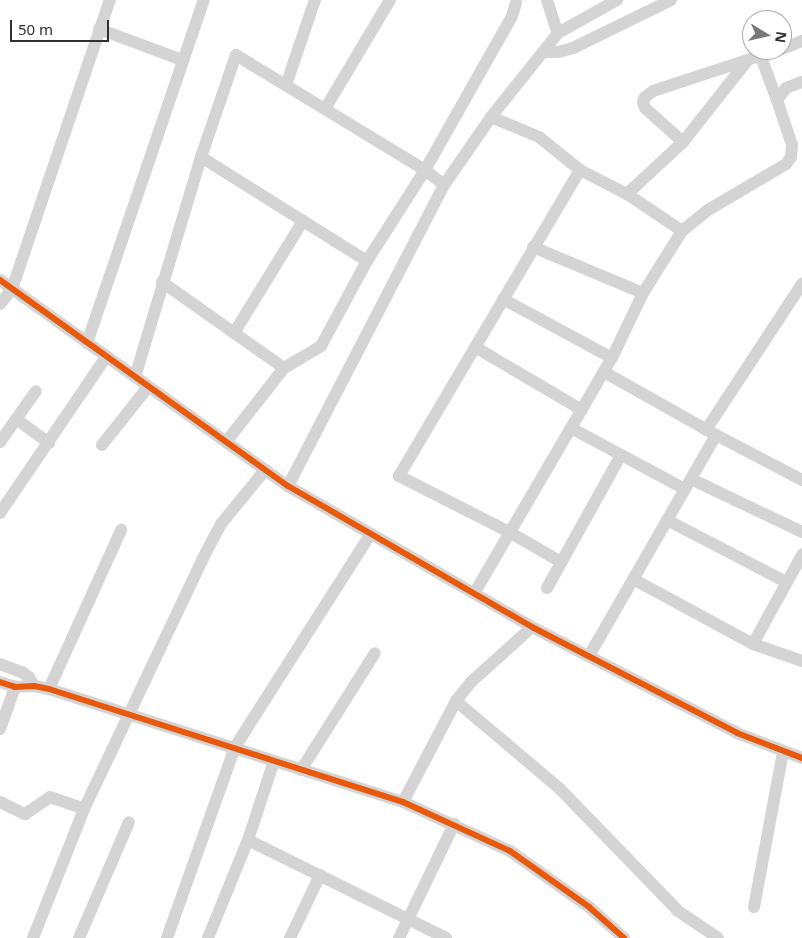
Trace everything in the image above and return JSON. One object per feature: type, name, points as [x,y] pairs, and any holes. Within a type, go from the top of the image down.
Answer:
[{"type":"street","points":[[0,304],[12,289],[110,0]]},
{"type":"street","points":[[87,344],[182,60],[204,0]]},
{"type":"street","points":[[286,85],[315,0]]},
{"type":"street","points":[[326,109],[390,0]]},
{"type":"street","points":[[547,0],[558,33]]},
{"type":"street","points":[[544,52],[566,51],[605,20],[617,0]]},
{"type":"street","points":[[288,486],[444,186],[490,117],[558,33],[671,0]]},
{"type":"street","points":[[226,442],[284,368],[321,346],[367,261],[425,170],[512,16],[516,3]]},
{"type":"street","points":[[99,29],[182,60]]},
{"type":"street","points":[[135,377],[201,157],[236,55],[425,170],[444,186]]},
{"type":"street","points":[[683,142],[645,108],[643,102],[645,97],[653,91],[750,60]]},
{"type":"street","points":[[475,592],[612,358],[643,293],[682,232],[708,210],[786,164],[791,157],[792,146],[761,60]]},
{"type":"street","points":[[628,194],[683,142],[747,61]]},
{"type":"street","points":[[777,100],[786,88],[802,82]]},
{"type":"street","points":[[490,117],[539,137],[580,170],[628,194],[682,232]]},
{"type":"street","points":[[201,157],[367,261]]},
{"type":"street","points":[[561,562],[511,533],[400,476],[580,170]]},
{"type":"street","points":[[234,333],[303,220]]},
{"type":"street","points":[[533,247],[643,293]]},
{"type":"street","points":[[0,280],[106,358],[288,486],[370,535],[475,592],[532,627],[737,733],[802,758]]},
{"type":"street","points":[[162,282],[284,368]]},
{"type":"street","points":[[589,656],[688,484],[711,432],[802,284]]},
{"type":"street","points":[[503,299],[612,358]]},
{"type":"street","points":[[475,347],[582,410]]},
{"type":"street","points":[[0,513],[106,358]]},
{"type":"street","points":[[604,372],[802,480]]},
{"type":"street","points":[[102,445],[148,387]]},
{"type":"street","points":[[0,442],[36,391]]},
{"type":"street","points":[[16,419],[49,443]]},
{"type":"street","points":[[571,428],[621,455],[802,532]]},
{"type":"street","points":[[547,588],[621,455]]},
{"type":"street","points":[[33,938],[84,809],[128,714],[221,524],[265,470]]},
{"type":"street","points":[[667,520],[786,582]]},
{"type":"street","points":[[50,689],[121,530]]},
{"type":"street","points":[[167,938],[235,747],[370,535]]},
{"type":"street","points":[[753,644],[786,582],[798,568],[802,555]]},
{"type":"street","points":[[633,579],[753,644],[802,661]]},
{"type":"street","points":[[403,802],[456,701],[471,682],[532,627]]},
{"type":"street","points":[[301,770],[375,653]]},
{"type":"street","points":[[0,664],[23,673],[29,677],[34,686]]},
{"type":"street","points":[[0,682],[15,687],[34,686],[50,689],[403,802],[510,851],[588,907],[624,938]]},
{"type":"street","points":[[0,729],[15,687]]},
{"type":"street","points":[[456,701],[559,788],[678,911],[718,938]]},
{"type":"street","points":[[754,907],[783,752]]},
{"type":"street","points":[[208,938],[248,840],[274,761]]},
{"type":"street","points":[[0,802],[24,814],[50,797],[84,809]]},
{"type":"street","points":[[79,938],[129,822]]},
{"type":"street","points":[[399,938],[454,824]]},
{"type":"street","points":[[248,840],[446,938]]},
{"type":"street","points":[[290,938],[320,875]]},
{"type":"cycle path","points":[[0,280],[288,486],[532,627],[737,733],[802,758]]},
{"type":"cycle path","points":[[0,682],[15,687],[34,686],[49,689],[403,802],[510,851],[589,907],[624,938]]}]
